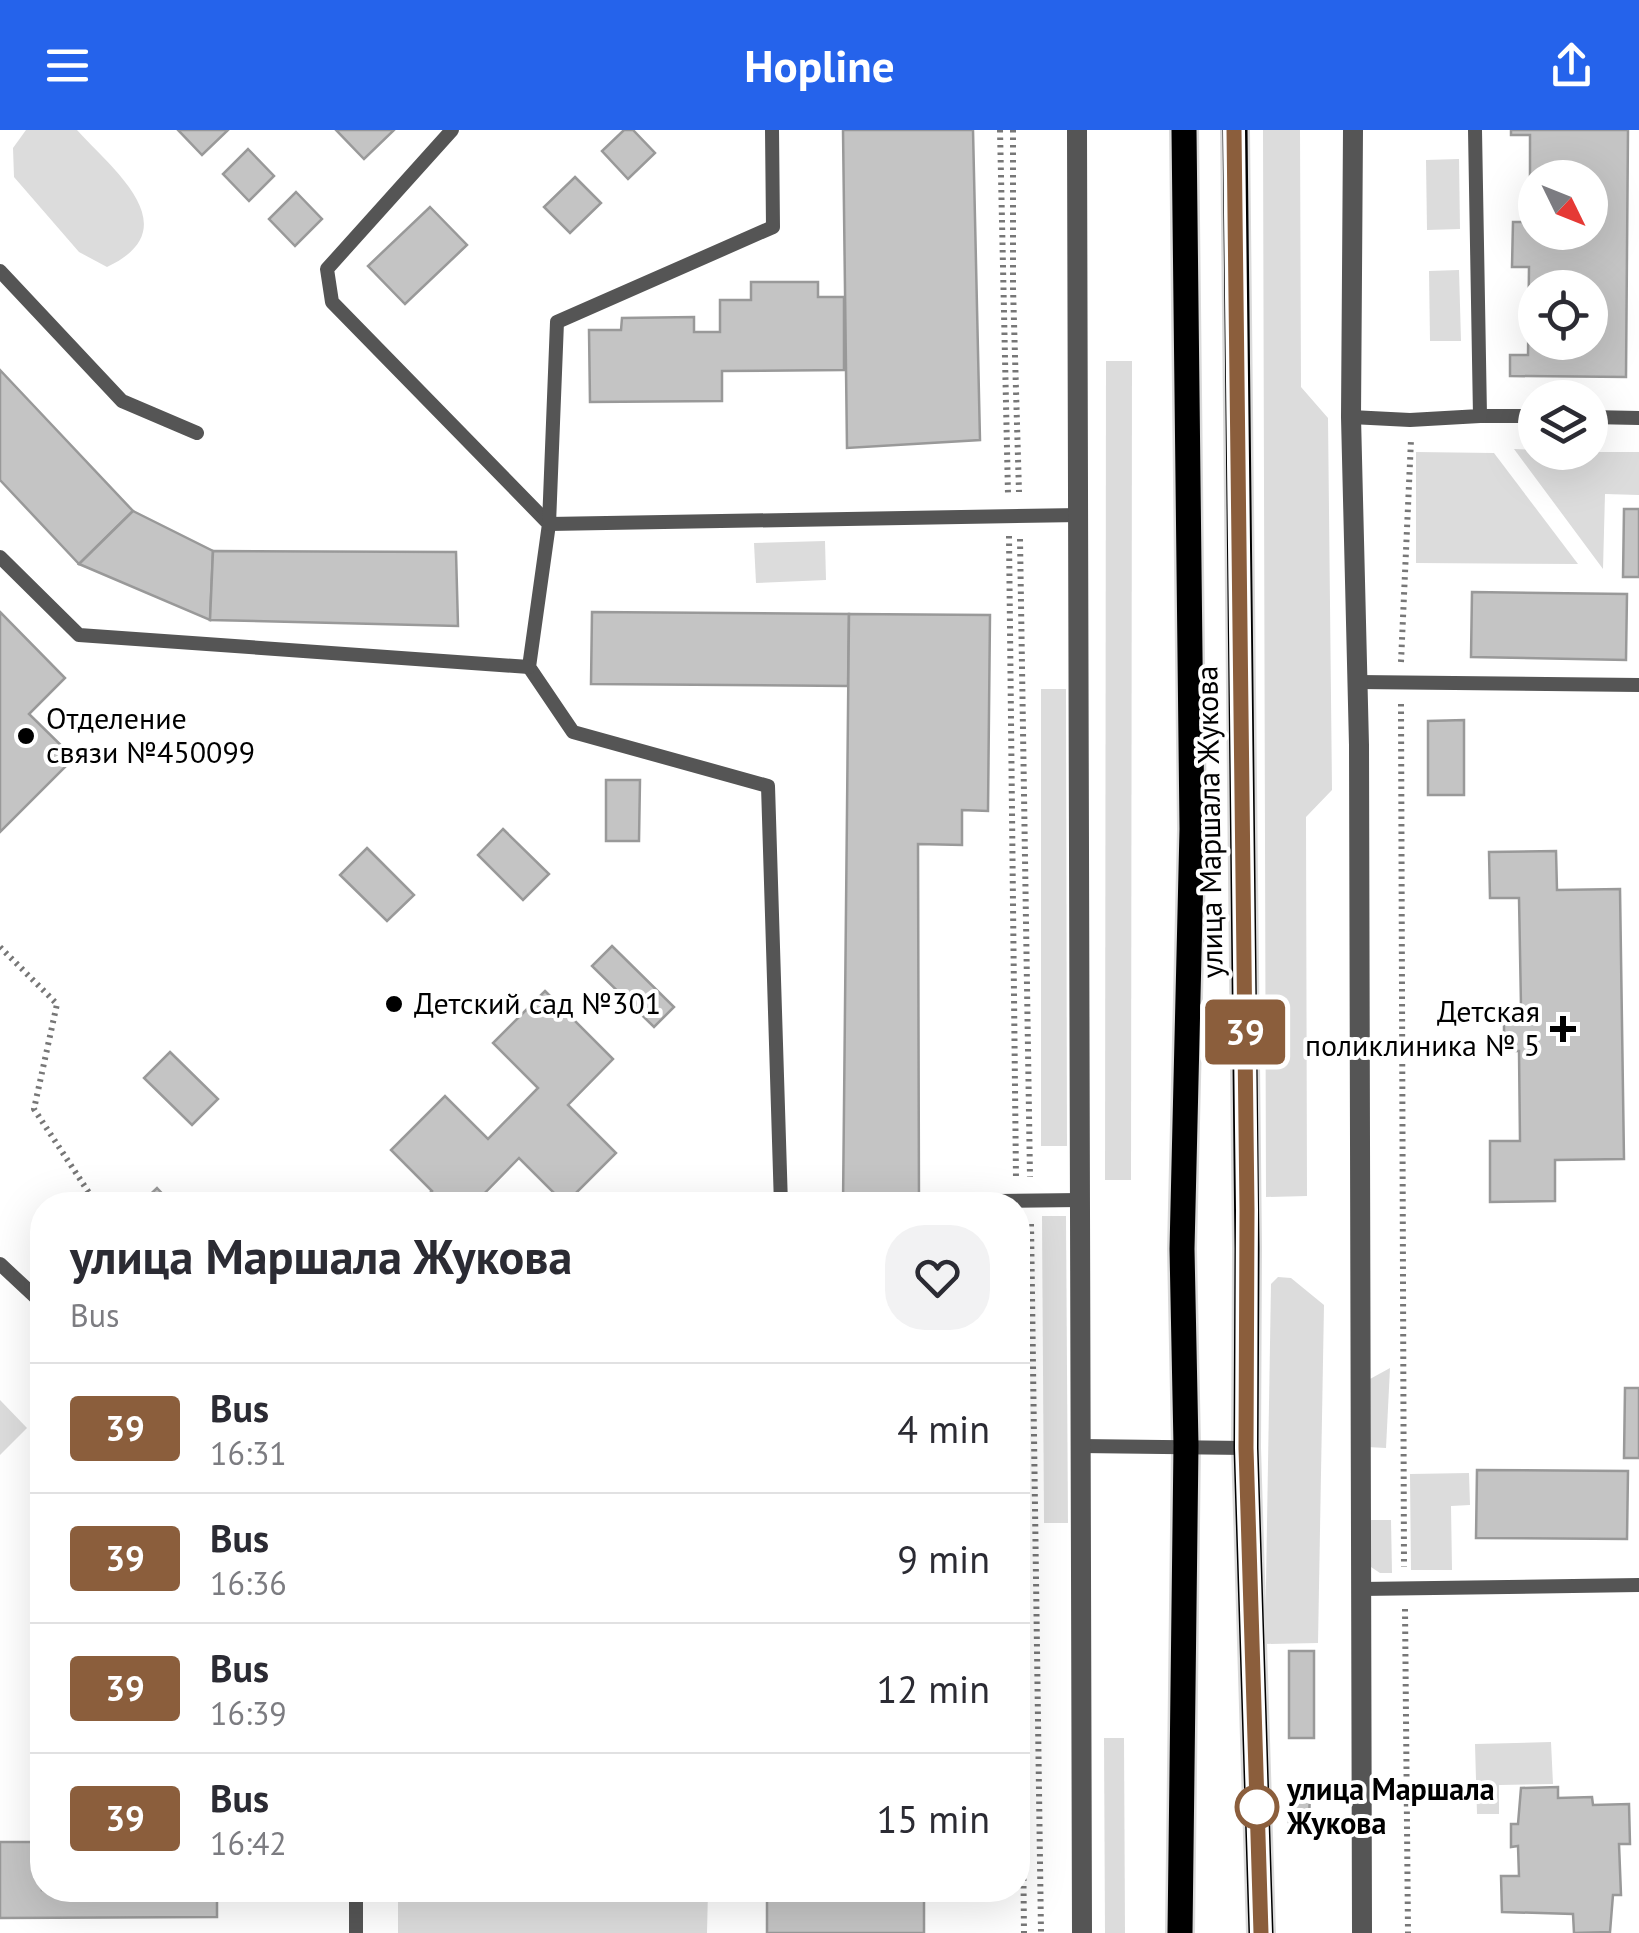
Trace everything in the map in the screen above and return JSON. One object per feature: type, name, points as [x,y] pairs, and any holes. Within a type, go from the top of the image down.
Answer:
[{"type":"main road","name":"улица Маршала Жукова","points":[[1180,1933],[1186,1445],[1182,1249],[1192,829],[1184,130]]},
{"type":"main road","name":"улица Маршала Жукова","points":[[1234,130],[1247,1228],[1246,1448],[1261,1933]]},
{"type":"street","points":[[1077,130],[1082,1933]]},
{"type":"street","points":[[1353,130],[1351,416],[1358,682],[1362,1933]]},
{"type":"lane","points":[[452,130],[327,269],[332,302],[548,524],[1080,515]]},
{"type":"lane","points":[[772,130],[773,227],[557,322],[548,524],[529,667],[572,732],[768,786],[781,1192]]},
{"type":"lane","points":[[1476,130],[1480,416]]},
{"type":"lane","points":[[0,271],[122,401],[197,433]]},
{"type":"lane","points":[[1351,416],[1410,420],[1518,416]]},
{"type":"lane","points":[[1608,417],[1639,418]]},
{"type":"lane","points":[[0,557],[79,635],[529,667]]},
{"type":"lane","points":[[1358,682],[1639,686]]},
{"type":"lane","points":[[1030,1200],[1080,1200]]},
{"type":"lane","points":[[0,1264],[30,1292]]},
{"type":"lane","points":[[1080,1446],[1246,1448]]},
{"type":"lane","points":[[1361,1589],[1639,1585]]},
{"type":"lane","points":[[356,1902],[356,1933]]},
{"type":"path","points":[[1000,130],[1014,516],[1023,1192]]},
{"type":"path","points":[[1012,130],[1023,1192]]},
{"type":"path","points":[[1408,1933],[1400,682],[1410,420]]},
{"type":"path","points":[[0,947],[57,1004],[34,1109],[88,1192]]},
{"type":"path","points":[[1030,1485],[1041,1933]]},
{"type":"path","points":[[1024,1902],[1024,1933]]},
{"type":"shaded area","points":[[26,130],[77,130],[124,180],[143,217],[142,235],[131,252],[107,267],[79,252],[14,177],[13,148]]},
{"type":"shaded area","points":[[1263,130],[1300,130],[1301,387],[1328,418],[1332,790],[1306,817],[1307,1196],[1266,1197]]},
{"type":"shaded area","points":[[1459,159],[1460,229],[1427,230],[1426,160]]},
{"type":"shaded area","points":[[1459,270],[1461,341],[1430,341],[1429,271]]},
{"type":"shaded area","points":[[1106,361],[1132,361],[1131,1180],[1105,1180]]},
{"type":"shaded area","points":[[1416,452],[1494,453],[1578,564],[1416,563]]},
{"type":"shaded area","points":[[1608,452],[1639,452],[1639,495],[1605,494],[1603,569],[1530,470],[1608,470]]},
{"type":"shaded area","points":[[825,541],[826,580],[756,583],[754,543]]},
{"type":"shaded area","points":[[1041,689],[1066,689],[1067,1146],[1041,1146]]},
{"type":"shaded area","points":[[1042,1216],[1066,1216],[1068,1523],[1044,1523]]},
{"type":"shaded area","points":[[1278,1277],[1291,1278],[1324,1305],[1318,1643],[1265,1644],[1271,1284]]},
{"type":"shaded area","points":[[1390,1368],[1386,1448],[1367,1447],[1370,1379]]},
{"type":"shaded area","points":[[0,1400],[27,1428],[0,1455]]},
{"type":"shaded area","points":[[1469,1473],[1470,1505],[1451,1506],[1452,1570],[1411,1570],[1410,1474]]},
{"type":"shaded area","points":[[1370,1520],[1391,1520],[1392,1573],[1380,1573],[1371,1567]]},
{"type":"shaded area","points":[[1104,1738],[1124,1738],[1125,1933],[1105,1933]]},
{"type":"shaded area","points":[[1551,1742],[1553,1784],[1499,1785],[1499,1814],[1477,1814],[1475,1744]]},
{"type":"shaded area","points":[[398,1902],[708,1902],[707,1933],[398,1933]]},
{"type":"building","points":[[178,130],[228,130],[202,155]]},
{"type":"building","points":[[336,130],[394,130],[364,159]]},
{"type":"building","points":[[624,130],[633,130],[655,153],[628,179],[602,151]]},
{"type":"building","points":[[843,130],[973,130],[980,440],[847,448]]},
{"type":"building","points":[[1511,130],[1628,130],[1626,377],[1510,376],[1510,355],[1518,355],[1518,360],[1608,360],[1608,270],[1512,267],[1513,222],[1518,222],[1518,250],[1608,250],[1608,160],[1530,160],[1530,135],[1511,135]]},
{"type":"building","points":[[248,149],[274,176],[249,201],[223,174]]},
{"type":"building","points":[[575,177],[601,203],[570,233],[544,207]]},
{"type":"building","points":[[296,192],[322,219],[295,246],[269,219]]},
{"type":"building","points":[[430,207],[467,245],[405,304],[368,266]]},
{"type":"building","points":[[751,282],[818,282],[818,297],[844,297],[844,370],[722,371],[722,401],[590,402],[589,330],[621,330],[622,318],[694,317],[694,332],[720,332],[720,300],[751,300]]},
{"type":"building","points":[[0,370],[133,511],[79,564],[0,480]]},
{"type":"building","points":[[1624,509],[1639,509],[1639,577],[1623,577]]},
{"type":"building","points":[[133,511],[213,551],[210,620],[79,564]]},
{"type":"building","points":[[213,551],[456,552],[458,626],[210,620]]},
{"type":"building","points":[[1472,592],[1627,594],[1626,660],[1471,657]]},
{"type":"building","name":"Отделение связи №450099","points":[[0,612],[65,678],[29,714],[74,758],[0,832]]},
{"type":"building","points":[[592,612],[849,614],[848,686],[591,684]]},
{"type":"building","points":[[849,614],[990,615],[988,811],[962,810],[962,845],[918,844],[919,1192],[843,1192]]},
{"type":"building","points":[[1464,720],[1464,795],[1428,795],[1428,721]]},
{"type":"building","points":[[606,780],[640,780],[639,841],[606,841]]},
{"type":"building","points":[[503,829],[549,874],[523,900],[478,855]]},
{"type":"building","points":[[367,848],[414,895],[387,921],[340,875]]},
{"type":"building","name":"Детская поликлиника № 5","points":[[1556,851],[1557,890],[1620,889],[1624,1159],[1555,1160],[1555,1201],[1490,1202],[1490,1141],[1520,1141],[1519,1051],[1504,1051],[1504,1006],[1521,1006],[1519,898],[1490,898],[1489,852]]},
{"type":"building","points":[[612,946],[674,1007],[654,1027],[592,966]]},
{"type":"building","points":[[545,991],[613,1059],[568,1105],[616,1153],[577,1192],[553,1192],[519,1158],[486,1192],[431,1192],[391,1150],[445,1096],[488,1139],[538,1088],[493,1043]]},
{"type":"building","points":[[170,1052],[218,1099],[192,1125],[144,1078]]},
{"type":"building","points":[[1625,1388],[1639,1388],[1639,1458],[1624,1458]]},
{"type":"building","points":[[1477,1470],[1628,1471],[1627,1539],[1476,1538]]},
{"type":"building","points":[[1289,1651],[1314,1651],[1314,1738],[1289,1738]]},
{"type":"building","points":[[1558,1787],[1558,1798],[1592,1797],[1593,1805],[1629,1804],[1630,1844],[1619,1844],[1621,1895],[1613,1895],[1610,1932],[1574,1933],[1573,1914],[1502,1912],[1501,1876],[1519,1876],[1518,1846],[1511,1847],[1511,1824],[1518,1824],[1521,1788]]},
{"type":"building","points":[[1291,1789],[1310,1789],[1309,1823],[1289,1822]]},
{"type":"building","points":[[0,1842],[30,1842],[30,1902],[217,1902],[217,1917],[0,1918]]},
{"type":"building","points":[[767,1902],[924,1902],[924,1933],[767,1933]]},
{"type":"bus line","name":"39","points":[[1234,130],[1247,1210],[1246,1448],[1261,1933]]},
{"type":"place","name":"Отделение связи №450099","points":[[26,736]]},
{"type":"place","name":"Детский сад №301","points":[[394,1004]]},
{"type":"place","name":"Детская поликлиника № 5","points":[[1563,1029]]},
{"type":"place","name":"улица Маршала Жукова","points":[[1257,1807]]}]
